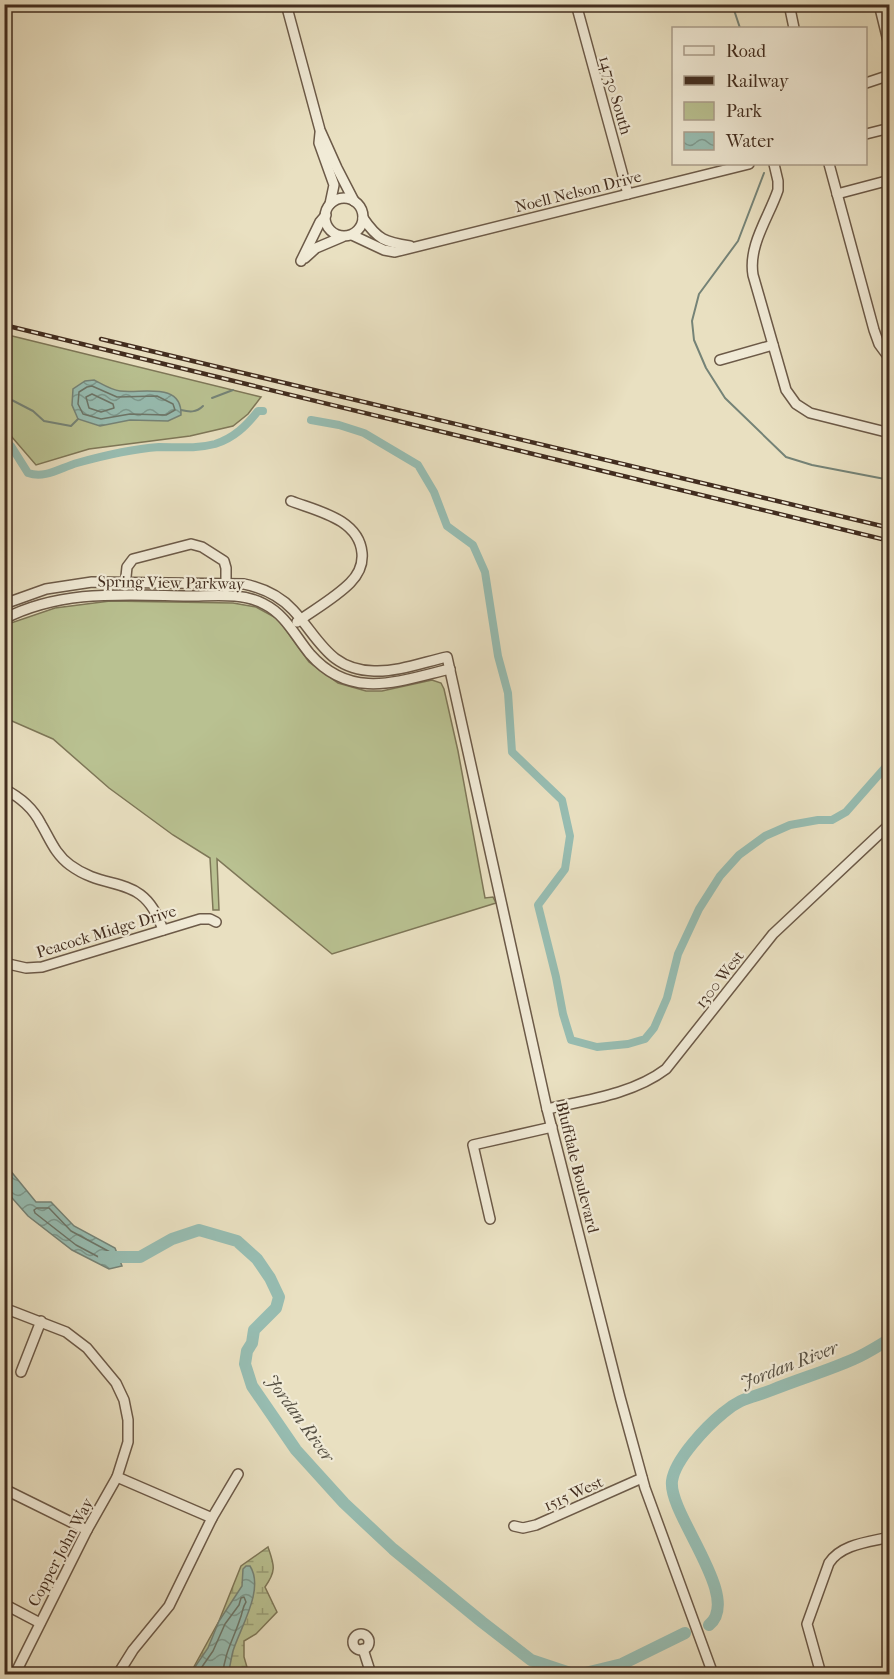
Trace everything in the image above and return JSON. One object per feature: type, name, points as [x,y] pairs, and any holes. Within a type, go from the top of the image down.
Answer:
[{"type":"street","points":[[286,4],[320,130],[336,168],[354,201],[361,208],[363,218],[361,227],[347,236],[316,248],[302,261],[320,222],[326,215],[334,185],[319,143],[320,130]]},
{"type":"street","name":"14730 South","points":[[576,4],[628,194]]},
{"type":"street","points":[[789,4],[794,27]]},
{"type":"street","points":[[879,4],[890,49]]},
{"type":"street","points":[[867,83],[890,75]]},
{"type":"street","points":[[867,134],[890,128]]},
{"type":"street","name":"Noell Nelson Drive","points":[[347,236],[395,252],[745,165]]},
{"type":"street","points":[[774,165],[778,190],[754,250],[752,262],[753,275],[786,390],[799,407],[813,414],[890,433]]},
{"type":"street","points":[[829,165],[874,330],[879,344],[890,359]]},
{"type":"street","points":[[837,194],[890,180]]},
{"type":"street","points":[[330,204],[342,198],[354,201]]},
{"type":"street","points":[[326,215],[330,230],[347,236]]},
{"type":"street","name":"Noell Nelson Drive","points":[[363,218],[381,240],[415,247]]},
{"type":"street","points":[[720,360],[773,345]]},
{"type":"street","points":[[290,627],[350,584],[359,571],[362,555],[359,541],[347,525],[291,501]]},
{"type":"street","points":[[125,595],[129,564],[135,558],[191,544],[202,547],[224,561],[225,596]]},
{"type":"street","name":"Spring View Parkway","points":[[4,604],[25,595],[80,583],[126,581],[226,583],[253,586],[271,593],[286,603],[330,655],[344,664],[359,669],[388,670],[447,657]]},
{"type":"street","name":"Spring View Parkway","points":[[5,617],[31,607],[67,598],[125,595],[245,597],[279,614],[325,668],[357,683],[373,685],[391,683],[450,669]]},
{"type":"street","name":"Bluffdale Boulevard","points":[[447,657],[547,1109],[642,1478],[713,1674]]},
{"type":"street","points":[[4,789],[21,799],[33,811],[53,847],[69,864],[88,875],[138,892],[155,910],[163,930]]},
{"type":"street","name":"1300 West","points":[[547,1109],[642,1084],[666,1069],[773,934],[890,824]]},
{"type":"street","name":"Peacock Midge Drive","points":[[4,963],[26,968],[42,967],[200,919],[205,918],[216,922]]},
{"type":"street","points":[[490,1220],[472,1144],[552,1127]]},
{"type":"street","points":[[4,1308],[41,1321],[21,1372]]},
{"type":"street","name":"Copper John Way","points":[[15,1674],[87,1530],[117,1477],[128,1442],[128,1420],[124,1400],[116,1383],[87,1348],[66,1332],[41,1321]]},
{"type":"street","points":[[118,1674],[133,1650],[169,1606],[212,1518],[238,1474]]},
{"type":"street","points":[[117,1477],[212,1518]]},
{"type":"street","name":"1515 West","points":[[514,1526],[523,1528],[536,1526],[642,1478]]},
{"type":"street","points":[[4,1489],[87,1530]]},
{"type":"street","points":[[821,1674],[807,1624],[829,1563],[835,1554],[845,1549],[890,1537]]},
{"type":"street","points":[[4,1604],[40,1623]]},
{"type":"street","points":[[363,1649],[371,1674]]},
{"type":"green space","points":[[4,334],[261,397],[248,414],[233,426],[190,436],[89,449],[36,465],[5,429]]},
{"type":"green space","points":[[110,601],[233,603],[256,607],[278,619],[309,662],[338,683],[366,691],[382,691],[432,680],[441,683],[458,751],[485,898],[493,897],[496,903],[332,954],[217,859],[219,910],[213,910],[210,858],[173,835],[109,788],[53,739],[5,718],[5,625],[55,608]]},
{"type":"green space","points":[[268,1547],[273,1572],[265,1587],[277,1612],[256,1634],[244,1641],[244,1657],[249,1674],[190,1674],[219,1621],[241,1566]]},
{"type":"water","points":[[94,380],[117,390],[168,393],[180,404],[181,415],[168,421],[130,420],[100,426],[78,419],[72,405],[73,389],[85,381]]},
{"type":"water","points":[[5,1164],[36,1202],[51,1202],[74,1226],[115,1248],[122,1266],[109,1269],[72,1250],[28,1216],[5,1190]]},
{"type":"water","points":[[250,1566],[255,1586],[250,1608],[233,1651],[228,1674],[190,1674],[208,1648],[219,1621],[242,1586],[243,1569]]},
{"type":"waterway","points":[[732,4],[740,27]]},
{"type":"waterway","points":[[764,173],[738,241],[699,294],[692,321],[694,340],[706,368],[725,398],[786,457],[812,465],[890,480]]},
{"type":"waterway","points":[[212,398],[233,390]]},
{"type":"waterway","points":[[4,396],[33,411],[44,421],[71,426],[78,419]]},
{"type":"waterway","points":[[181,410],[198,410],[203,406]]},
{"type":"waterway","points":[[4,439],[28,473],[40,475],[87,460],[128,451],[215,444],[234,435],[258,411],[263,411]]},
{"type":"waterway","points":[[311,420],[339,425],[364,433],[418,465],[434,492],[447,526],[473,545],[485,572],[498,656],[508,693],[512,752],[562,800],[570,836],[565,869],[538,905],[571,1040],[597,1047],[628,1044],[645,1039],[654,1028],[667,998],[678,954],[699,909],[720,876],[739,855],[765,836],[790,825],[832,820],[846,812],[890,762]]},
{"type":"waterway","name":"Jordan River","points":[[104,1257],[140,1257],[172,1239],[199,1230],[237,1241],[257,1259],[279,1297],[276,1308],[254,1330],[245,1364],[252,1386],[296,1450],[344,1503],[393,1549],[482,1622],[531,1660],[573,1674]]},
{"type":"waterway","name":"Jordan River","points":[[709,1625],[717,1612],[717,1596],[702,1555],[674,1496],[672,1481],[674,1472],[685,1453],[716,1419],[735,1404],[844,1363],[890,1339]]},
{"type":"waterway","name":"Jordan River","points":[[581,1674],[622,1664],[685,1633]]},
{"type":"railway","points":[[4,325],[890,541]]},
{"type":"railway","points":[[101,339],[890,528]]}]
